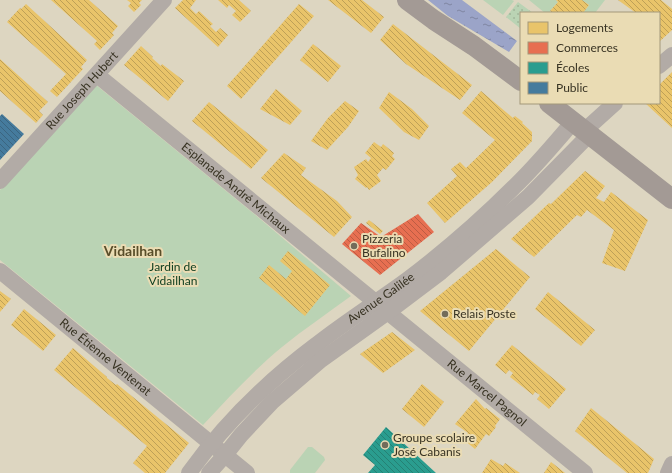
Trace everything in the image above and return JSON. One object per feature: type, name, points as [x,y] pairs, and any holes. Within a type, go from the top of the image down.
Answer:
[{"type":"main road","points":[[408,0],[520,80]]},
{"type":"main road","points":[[550,104],[672,199]]},
{"type":"street","name":"Rue Joseph Hubert","points":[[0,181],[164,0]]},
{"type":"street","points":[[660,65],[672,55]]},
{"type":"street","name":"Esplanade André Michaux","points":[[97,75],[388,312]]},
{"type":"street","points":[[582,129],[614,104]]},
{"type":"street","name":"Avenue Galilée","points":[[189,473],[231,421],[271,382],[309,350],[430,261],[582,129]]},
{"type":"street","name":"Avenue Galilée","points":[[209,473],[241,435],[272,402],[321,360],[441,272],[528,197],[582,129]]},
{"type":"street","name":"Rue Étienne Ventenat","points":[[0,271],[247,473]]},
{"type":"street","name":"Rue Marcel Pagnol","points":[[388,312],[585,473]]},
{"type":"street","points":[[668,473],[672,464]]},
{"type":"green space","points":[[483,0],[512,0],[514,1],[503,15]]},
{"type":"green space","points":[[529,0],[556,0],[558,2],[550,11],[551,12],[544,12]]},
{"type":"green space","points":[[582,0],[605,0],[596,12],[584,12],[589,5]]},
{"type":"green space","points":[[518,2],[532,12],[520,12],[520,28],[506,17]]},
{"type":"green space","name":"Jardin de Vidailhan","points":[[96,85],[253,213],[351,296],[271,356],[203,425],[0,260],[0,190]]},
{"type":"green space","points":[[308,447],[312,447],[324,457],[325,460],[315,473],[290,473],[290,470]]},
{"type":"water","points":[[428,0],[462,0],[517,41],[509,52],[448,16]]},
{"type":"building: Logements","points":[[51,0],[89,0],[118,26],[112,33],[114,35],[100,50],[94,44],[97,41]]},
{"type":"building: Logements","points":[[127,0],[142,0],[139,3],[141,5],[134,12],[128,6],[131,3]]},
{"type":"building: Logements","points":[[183,0],[196,0],[190,8],[196,14],[199,11],[213,24],[210,26],[216,32],[220,28],[228,35],[218,47],[175,8]]},
{"type":"building: Logements","points":[[218,0],[239,0],[251,11],[240,22],[232,15],[236,11],[229,5],[227,8]]},
{"type":"building: Logements","points":[[328,0],[362,0],[384,17],[371,33]]},
{"type":"building: Logements","points":[[556,0],[582,0],[589,5],[584,12],[550,11],[558,2]]},
{"type":"building: Logements","points":[[618,0],[661,0],[672,9],[672,30],[660,41],[660,12],[635,12]]},
{"type":"building: Logements","points":[[26,4],[87,60],[81,67],[83,69],[57,97],[50,91],[66,74],[7,22],[20,8],[21,9]]},
{"type":"building: Logements","points":[[299,4],[314,16],[241,99],[227,86]]},
{"type":"building: Logements","points":[[393,24],[472,85],[460,100],[406,64],[380,40]]},
{"type":"building: Logements","points":[[313,44],[341,66],[328,82],[300,60]]},
{"type":"building: Logements","points":[[141,46],[161,66],[162,64],[184,81],[168,101],[124,65]]},
{"type":"building: Logements","points":[[0,59],[48,102],[39,111],[43,115],[36,123],[0,91]]},
{"type":"building: Logements","points":[[672,72],[672,128],[646,104],[660,104],[660,84]]},
{"type":"building: Logements","points":[[276,89],[302,111],[290,125],[260,109]]},
{"type":"building: Logements","points":[[481,91],[513,118],[515,116],[523,122],[522,123],[532,132],[532,141],[492,182],[445,223],[427,203],[457,176],[451,169],[460,162],[466,168],[495,140],[462,113]]},
{"type":"building: Logements","points":[[389,92],[412,109],[429,126],[419,140],[404,132],[379,108]]},
{"type":"building: Logements","points":[[345,101],[359,111],[348,127],[327,150],[311,141],[328,118]]},
{"type":"building: Logements","points":[[209,102],[268,150],[251,169],[192,121]]},
{"type":"building: Logements","points":[[374,142],[381,147],[383,144],[394,153],[392,156],[395,159],[386,170],[383,168],[377,175],[381,181],[369,190],[355,179],[358,175],[354,167],[366,159],[368,162],[371,158],[365,153]]},
{"type":"building: Logements","points":[[284,153],[306,168],[301,175],[337,201],[352,217],[334,237],[261,178]]},
{"type":"building: Logements","points":[[585,171],[605,186],[596,198],[604,202],[611,192],[648,220],[625,271],[602,263],[614,230],[587,210],[581,217],[577,215],[534,257],[511,239],[549,203],[551,204]]},
{"type":"building: Logements","points":[[369,220],[383,231],[380,234],[366,223]]},
{"type":"building: Logements","points":[[496,249],[530,277],[469,351],[420,311]]},
{"type":"building: Logements","points":[[288,251],[330,285],[305,316],[259,278],[269,265],[286,279],[292,271],[280,261]]},
{"type":"building: Logements","points":[[0,291],[11,299],[0,312]]},
{"type":"building: Logements","points":[[548,292],[595,330],[581,346],[535,309]]},
{"type":"building: Logements","points":[[24,309],[56,335],[43,351],[11,325]]},
{"type":"building: Logements","points":[[392,332],[415,350],[383,373],[360,354]]},
{"type":"building: Logements","points":[[512,345],[566,389],[549,409],[537,399],[540,395],[535,392],[533,395],[510,377],[513,373],[509,370],[506,374],[495,365]]},
{"type":"building: Logements","points":[[73,348],[107,378],[116,385],[117,384],[189,443],[165,473],[145,473],[133,463],[147,446],[54,370]]},
{"type":"building: Logements","points":[[422,384],[444,402],[424,427],[402,409]]},
{"type":"building: Logements","points":[[476,399],[485,409],[486,408],[500,419],[489,436],[486,434],[475,449],[464,440],[468,433],[455,424]]},
{"type":"building: Logements","points":[[591,408],[654,459],[648,473],[627,473],[575,431]]},
{"type":"building: Logements","points":[[491,459],[503,466],[505,463],[520,473],[482,473]]},
{"type":"building: Logements","points":[[551,462],[565,473],[544,473]]},
{"type":"building: Commerces","points":[[418,214],[434,232],[380,275],[342,244],[361,223],[381,237]]},
{"type":"building: Écoles","name":"Groupe scolaire José Cabanis","points":[[386,427],[436,473],[368,473],[375,465],[363,455]]},
{"type":"building: Public","points":[[2,114],[24,134],[0,160],[0,116]]},
{"type":"place","name":"Pizzeria Bufalino","points":[[354,246]]},
{"type":"place","name":"Relais Poste","points":[[445,314]]},
{"type":"place","name":"Groupe scolaire José Cabanis","points":[[385,445]]},
{"type":"district","name":"Vidailhan","points":[[133,251]]}]
